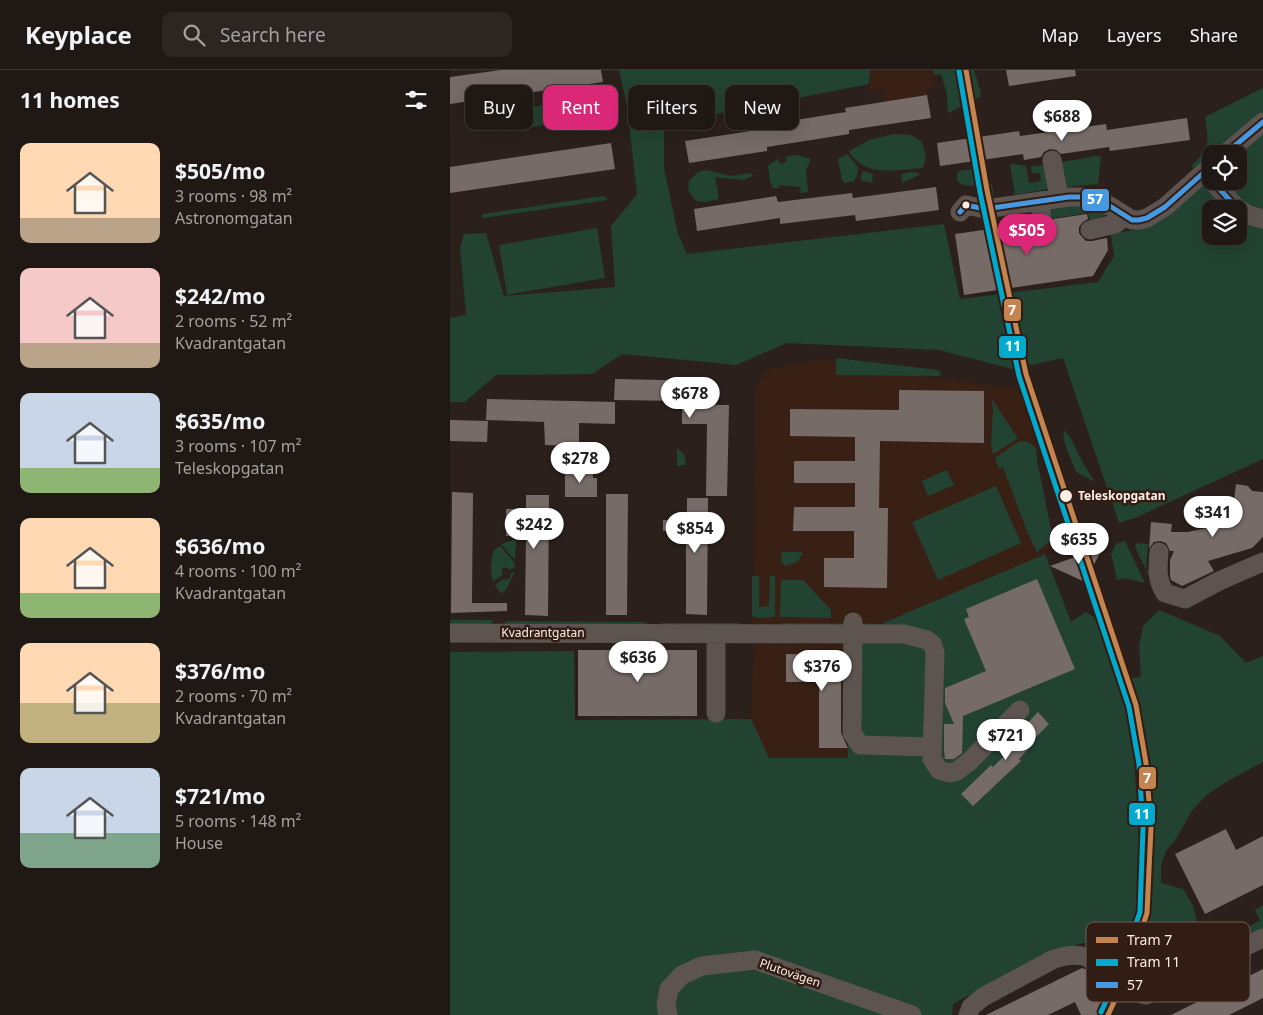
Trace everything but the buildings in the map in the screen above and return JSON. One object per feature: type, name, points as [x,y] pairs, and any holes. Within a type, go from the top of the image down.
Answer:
[{"type":"street","points":[[1236,145],[1263,122]]},
{"type":"street","points":[[1052,160],[1059,198]]},
{"type":"street","points":[[960,212],[966,205],[985,209],[1084,196],[1094,198],[1126,216],[1139,220],[1147,218],[1202,181]]},
{"type":"street","points":[[1040,201],[1042,221]]},
{"type":"street","points":[[1247,214],[1263,219]]},
{"type":"street","points":[[1090,230],[1115,224],[1126,216]]},
{"type":"street","points":[[1159,552],[1158,577],[1160,585],[1165,593],[1185,599],[1219,581],[1239,574],[1263,562]]},
{"type":"street","points":[[853,628],[852,733],[860,745],[932,746],[932,759],[936,768],[949,773],[957,772],[1020,710]]},
{"type":"street","name":"Kvadrantgatan","points":[[450,632],[716,634],[853,628],[918,636],[933,645],[935,653],[932,746]]},
{"type":"street","points":[[716,634],[716,714]]},
{"type":"street","points":[[1250,944],[1263,938]]},
{"type":"street","points":[[968,1015],[971,1007],[982,997],[1054,959],[1074,954],[1086,957]]},
{"type":"street","name":"Plutovägen","points":[[668,1015],[666,1005],[669,989],[682,975],[702,966],[755,960],[912,1015]]},
{"type":"shaded area","points":[[870,70],[933,70],[936,87],[926,89],[931,118],[887,124],[883,90],[870,91]]},
{"type":"shaded area","points":[[821,359],[854,367],[1026,390],[1043,442],[1036,452],[1053,548],[1034,559],[881,624],[848,628],[753,624],[755,388],[768,370]]},
{"type":"shaded area","points":[[754,643],[848,645],[849,655],[786,655],[786,682],[819,683],[819,748],[848,748],[848,758],[768,758],[751,719]]},
{"type":"green space","points":[[619,70],[870,70],[869,84],[799,98],[799,85],[725,85],[725,112],[715,114],[715,85],[628,85],[628,115]]},
{"type":"green space","points":[[933,70],[974,70],[981,93],[980,97],[948,113],[947,94],[941,74],[934,75]]},
{"type":"green space","points":[[1263,88],[1263,459],[1137,517],[1119,523],[1063,358],[1012,369],[939,350],[787,343],[736,365],[622,354],[592,374],[496,375],[465,402],[450,402],[450,318],[466,315],[460,247],[464,234],[486,233],[504,296],[615,287],[611,226],[637,194],[630,130],[664,130],[664,168],[678,234],[687,254],[944,224],[960,299],[1098,282],[1114,256],[1111,234],[1134,230],[1156,221],[1197,189],[1192,165],[1202,154],[1202,190],[1247,190],[1247,145],[1207,145],[1205,117]]},
{"type":"green space","points":[[543,105],[543,125],[533,127],[533,107]]},
{"type":"green space","points":[[894,134],[911,135],[921,141],[925,152],[922,168],[891,171],[872,169],[855,160],[849,151],[869,140]]},
{"type":"green space","points":[[847,154],[858,167],[857,176],[854,181],[845,183],[842,180],[838,159]]},
{"type":"green space","points":[[797,155],[811,159],[806,170],[808,192],[800,193],[801,187],[779,185],[779,188],[773,188],[768,166],[777,159],[781,164],[787,161],[785,157]]},
{"type":"green space","points":[[1101,157],[1098,184],[1066,187],[1061,162]]},
{"type":"green space","points":[[1010,165],[1026,166],[1029,183],[1041,181],[1040,173],[1032,173],[1031,166],[1046,165],[1048,189],[1015,195]]},
{"type":"green space","points":[[986,167],[994,197],[975,186],[963,185],[957,181],[959,171]]},
{"type":"green space","points":[[706,170],[730,176],[752,173],[753,176],[743,180],[715,177],[719,199],[706,202],[696,201],[688,190],[689,181],[698,172]]},
{"type":"green space","points":[[863,171],[873,174],[872,183],[860,180]]},
{"type":"green space","points":[[911,172],[921,174],[902,183],[901,174]]},
{"type":"green space","points":[[603,196],[608,200],[483,218],[481,216],[483,214]]},
{"type":"green space","points":[[1071,201],[1106,212],[1106,215],[1090,222],[1088,213],[1047,219],[1046,207]]},
{"type":"green space","points":[[597,228],[605,278],[507,295],[499,245]]},
{"type":"green space","points":[[836,358],[938,370],[941,373],[940,376],[837,375]]},
{"type":"green space","points":[[992,399],[1017,437],[1017,439],[993,454],[991,443]]},
{"type":"green space","points":[[1064,430],[1070,437],[1095,482],[1076,472],[1065,446]]},
{"type":"green space","points":[[1020,441],[1029,442],[1036,448],[1053,539],[1037,552],[1003,467],[999,468],[995,458]]},
{"type":"green space","points":[[677,448],[684,454],[686,465],[677,466]]},
{"type":"green space","points":[[947,470],[954,485],[928,496],[922,481]]},
{"type":"green space","points":[[996,486],[1021,543],[938,580],[912,522]]},
{"type":"green space","points":[[516,539],[515,560],[501,544]]},
{"type":"green space","points":[[1125,541],[1145,583],[1125,578],[1117,580],[1111,553],[1116,544]]},
{"type":"green space","points":[[1136,543],[1148,544],[1146,570],[1135,547]]},
{"type":"green space","points":[[500,546],[514,562],[515,567],[510,570],[507,567],[502,569],[502,576],[493,581],[491,570],[492,558],[494,550]]},
{"type":"green space","points":[[782,552],[801,552],[803,554],[797,562],[785,566],[781,562]]},
{"type":"green space","points":[[1045,554],[1071,622],[1086,612],[1103,623],[1110,662],[1124,679],[1141,677],[1139,646],[1143,626],[1159,610],[1220,636],[1246,663],[1263,656],[1263,762],[1208,794],[1193,809],[1176,839],[1166,851],[1161,865],[1161,883],[1183,889],[1193,906],[1197,922],[1086,922],[1086,943],[1060,951],[953,1004],[952,1015],[450,1015],[450,652],[574,651],[575,720],[751,719],[769,758],[848,758],[848,629],[782,627],[783,623],[881,624]]},
{"type":"green space","points":[[1146,570],[1154,573],[1150,578]]},
{"type":"green space","points":[[515,571],[506,590],[501,594],[495,585],[503,579],[510,578],[511,573]]},
{"type":"green space","points":[[752,576],[759,576],[759,607],[769,606],[770,576],[775,576],[775,617],[759,618],[752,616]]},
{"type":"green space","points":[[781,580],[803,580],[831,610],[831,618],[780,617]]},
{"type":"green space","points":[[450,620],[493,620],[493,622],[490,624],[450,624]]},
{"type":"green space","points":[[508,621],[644,622],[648,624],[505,624]]},
{"type":"green space","points":[[739,623],[740,625],[661,624]]},
{"type":"green space","points":[[1263,905],[1263,931],[1250,937],[1250,926],[1260,921],[1255,910]]},
{"type":"tram line","name":"7","points":[[966,70],[987,190],[1026,374],[1136,705],[1146,763],[1151,828],[1147,913],[1144,922]]},
{"type":"tram line","name":"11","points":[[959,71],[980,192],[1019,376],[1129,707],[1139,764],[1143,828],[1140,912],[1137,922]]},
{"type":"tram line","name":"11","points":[[1101,1012],[1106,1002]]},
{"type":"tram line","name":"7","points":[[1108,1015],[1114,1002]]},
{"type":"transit line","name":"57","points":[[1236,145],[1263,122]]},
{"type":"transit line","name":"57","points":[[960,212],[966,205],[985,209],[1069,197],[1084,197],[1102,201],[1132,220],[1139,220],[1147,218],[1165,207],[1202,174]]},
{"type":"transit line","name":"57","points":[[1220,190],[1230,200]]},
{"type":"place","name":"Teleskopgatan","points":[[1066,496]]}]
